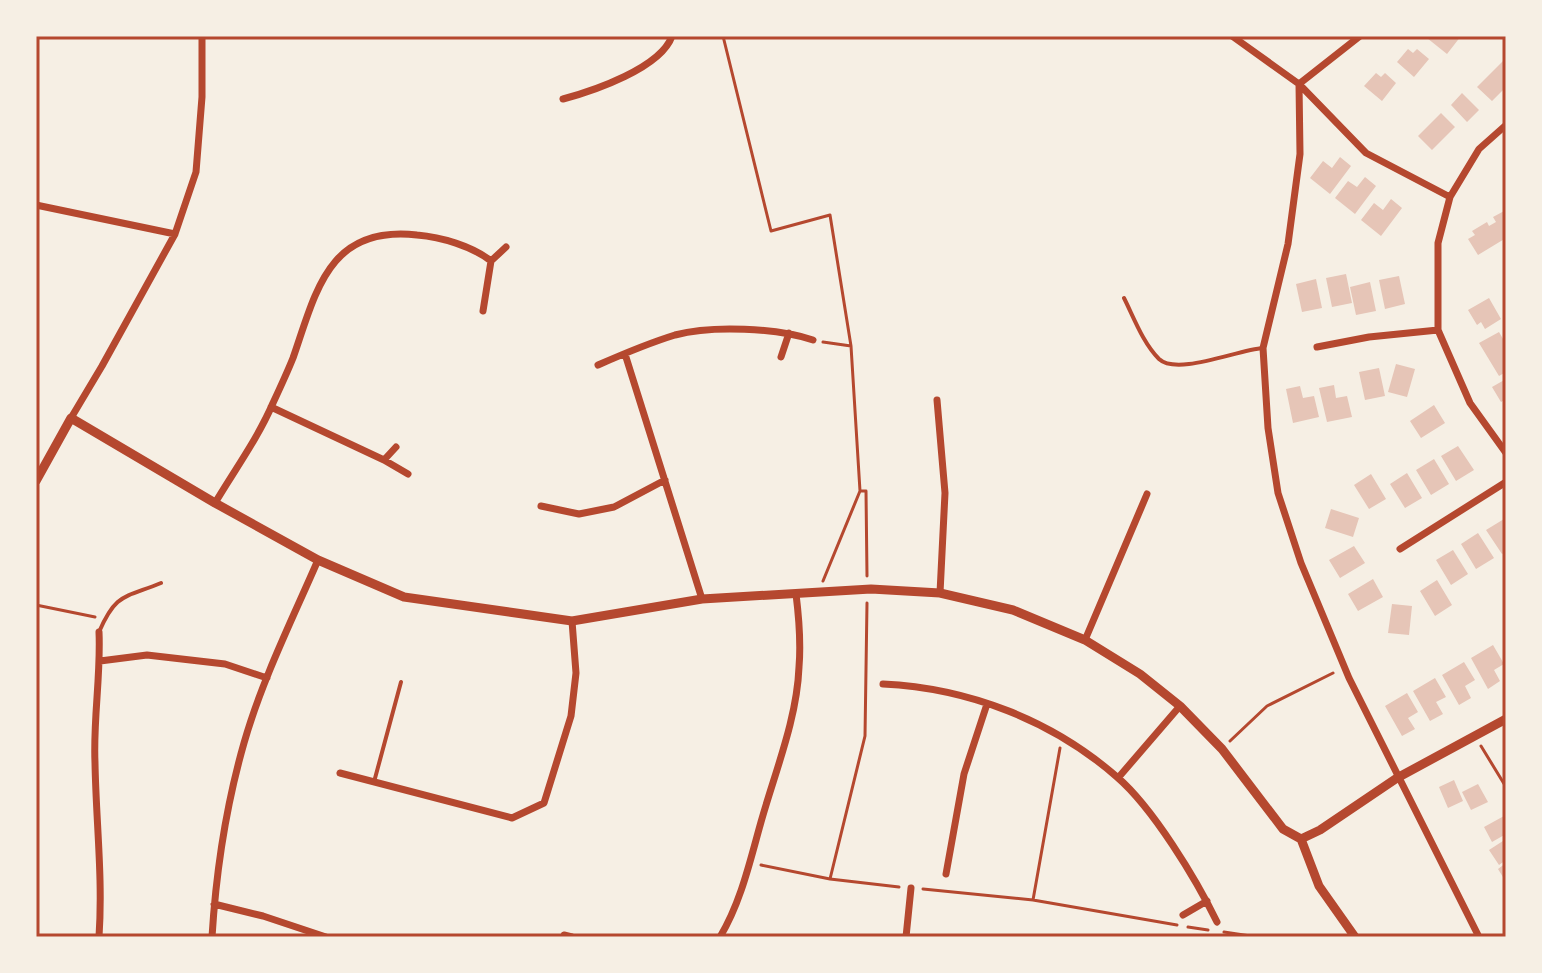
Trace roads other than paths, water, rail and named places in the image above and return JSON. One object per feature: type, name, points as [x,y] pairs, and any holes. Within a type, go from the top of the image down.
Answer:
[{"type":"street","points":[[36,481],[175,234],[196,172],[202,97],[202,36]]},
{"type":"street","points":[[563,99],[601,89],[642,67],[669,44],[672,36]]},
{"type":"street","points":[[1232,36],[1299,84],[1366,153],[1450,197]]},
{"type":"street","points":[[1299,84],[1360,36]]},
{"type":"street","points":[[1299,84],[1300,154],[1288,244],[1263,348],[1268,428],[1278,493],[1314,594],[1345,667],[1397,778],[1479,937]]},
{"type":"street","points":[[1506,125],[1479,149],[1450,197],[1438,243],[1438,330],[1470,403],[1506,453]]},
{"type":"street","points":[[36,205],[175,234]]},
{"type":"street","points":[[215,503],[271,407],[292,360],[308,307],[323,275],[339,255],[393,232],[427,236],[480,252],[491,261]]},
{"type":"street","points":[[483,311],[491,261],[506,247]]},
{"type":"street","points":[[598,365],[678,334],[723,330],[789,333],[813,340]]},
{"type":"street","points":[[1317,347],[1369,337],[1438,330]]},
{"type":"street","points":[[781,357],[789,333]]},
{"type":"street","points":[[625,354],[702,599]]},
{"type":"street","points":[[937,400],[945,493],[940,593]]},
{"type":"street","points":[[271,407],[408,474]]},
{"type":"street","points":[[71,418],[318,560],[404,597],[572,621],[702,599],[868,589],[940,593],[1013,610],[1085,640],[1140,674],[1180,706],[1222,749],[1283,829],[1301,839],[1319,886],[1355,937]]},
{"type":"street","points":[[384,460],[396,447]]},
{"type":"street","points":[[541,506],[579,514],[614,507],[665,480]]},
{"type":"street","points":[[1400,549],[1506,482]]},
{"type":"street","points":[[1085,640],[1147,494]]},
{"type":"street","points":[[212,937],[225,824],[244,744],[267,678],[318,560]]},
{"type":"street","points":[[720,937],[732,917],[786,733],[797,682],[800,627],[796,594]]},
{"type":"street","points":[[340,773],[512,818],[544,803],[571,716],[576,673],[572,621]]},
{"type":"street","points":[[99,632],[94,760],[102,888],[99,937]]},
{"type":"street","points":[[100,661],[147,655],[225,664],[267,678]]},
{"type":"street","points":[[883,684],[955,693],[1027,717],[1062,737],[1118,778],[1175,849],[1217,922]]},
{"type":"street","points":[[946,874],[964,774],[987,704]]},
{"type":"street","points":[[1118,778],[1180,706]]},
{"type":"street","points":[[1301,839],[1320,830],[1397,778],[1506,719]]},
{"type":"street","points":[[906,937],[911,888]]},
{"type":"street","points":[[1183,915],[1207,901]]},
{"type":"street","points":[[214,904],[326,937]]},
{"type":"lane","points":[[1124,298],[1154,353],[1166,364],[1181,367],[1245,349],[1263,348]]},
{"type":"lane","points":[[99,632],[115,601],[161,583]]},
{"type":"lane","points":[[374,782],[401,682]]}]
